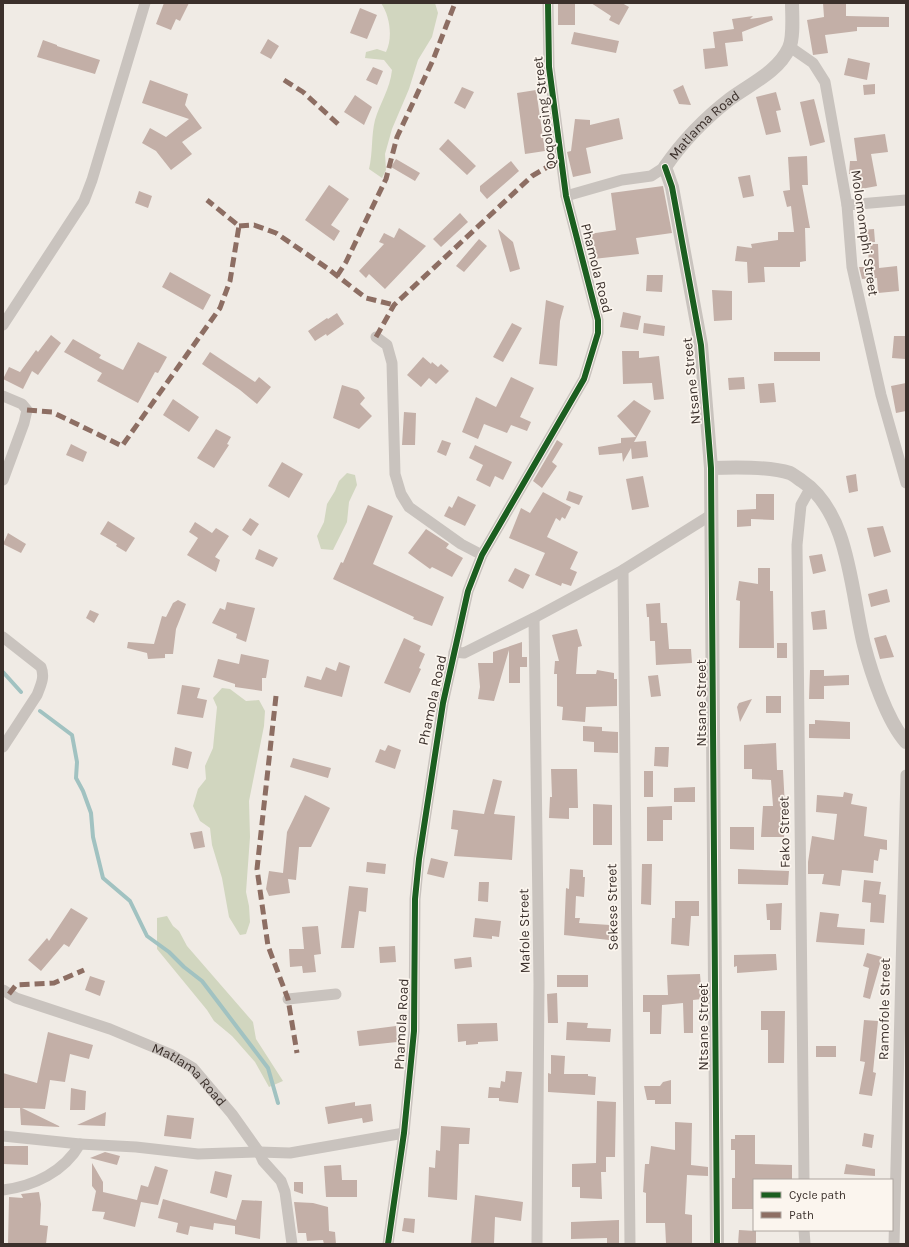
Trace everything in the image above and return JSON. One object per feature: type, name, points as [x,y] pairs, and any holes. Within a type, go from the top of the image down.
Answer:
[{"type":"street","points":[[3,325],[84,201],[94,173],[145,3]]},
{"type":"street","name":"Qoqolosing Street","points":[[548,3],[549,67],[566,196]]},
{"type":"street","points":[[790,47],[792,3]]},
{"type":"street","name":"Matlama Road","points":[[566,196],[622,180],[652,176],[665,167],[682,143],[698,127],[730,99],[771,71],[790,47]]},
{"type":"street","name":"Molomomphi Street","points":[[790,47],[813,63],[825,82],[847,205],[852,267],[881,395],[906,483]]},
{"type":"street","name":"Ntsane Street","points":[[665,167],[672,186],[701,344],[711,468],[717,1244]]},
{"type":"street","name":"Phamola Road","points":[[388,1244],[404,1133],[414,1031],[415,899],[419,859],[442,703],[468,591],[482,556],[584,379],[598,332],[598,320],[566,196]]},
{"type":"street","points":[[847,205],[906,200]]},
{"type":"street","points":[[376,337],[387,345],[392,363],[395,474],[401,494],[409,507],[461,544],[482,556]]},
{"type":"street","points":[[3,396],[22,404],[27,410],[24,423],[3,480]]},
{"type":"street","points":[[711,468],[740,467],[790,473],[811,487],[830,510],[840,535],[864,646],[884,705],[897,732],[906,742]]},
{"type":"street","name":"Fako Street","points":[[804,1179],[797,545],[800,506],[811,487]]},
{"type":"street","points":[[454,652],[464,653],[534,618],[623,570],[711,515]]},
{"type":"street","name":"Sekese Street","points":[[623,570],[630,1244]]},
{"type":"street","name":"Mafole Street","points":[[534,618],[539,984],[537,1244]]},
{"type":"street","points":[[3,637],[41,667],[43,673],[41,686],[37,695],[3,747]]},
{"type":"street","name":"Ramofole Street","points":[[894,1244],[906,776]]},
{"type":"street","name":"Matlama Road","points":[[3,990],[16,998],[110,1029],[170,1054],[193,1068],[232,1114],[259,1152],[262,1161],[281,1181],[285,1192],[292,1244]]},
{"type":"street","points":[[288,999],[336,994]]},
{"type":"street","points":[[3,1136],[80,1144],[136,1147],[198,1154],[259,1152],[290,1153],[404,1133]]},
{"type":"street","points":[[3,1190],[21,1188],[45,1178],[75,1153],[80,1144]]},
{"type":"street","points":[[804,1231],[804,1244]]},
{"type":"green space","points":[[381,3],[435,3],[438,13],[432,37],[418,60],[409,89],[392,129],[385,154],[386,170],[382,178],[369,169],[375,120],[387,90],[392,70],[384,60],[365,58],[366,52],[377,49],[386,52],[388,46],[390,27],[387,14]]},
{"type":"green space","points":[[347,473],[355,475],[357,485],[349,502],[347,522],[333,550],[321,549],[317,536],[324,522],[327,504],[339,481]]},
{"type":"green space","points":[[222,688],[230,689],[246,701],[259,700],[265,711],[264,726],[249,801],[250,837],[246,892],[250,922],[246,934],[240,935],[229,917],[222,878],[212,845],[210,828],[200,821],[193,806],[198,789],[206,779],[205,766],[213,748],[217,707],[213,698]]},
{"type":"green space","points":[[167,916],[173,926],[179,931],[187,946],[253,1022],[256,1039],[283,1081],[269,1087],[255,1062],[232,1036],[214,1021],[207,1010],[157,949],[157,918]]},
{"type":"building","points":[[164,3],[189,3],[180,21],[176,19],[171,30],[156,24]]},
{"type":"building","points":[[558,3],[575,3],[575,25],[558,25]]},
{"type":"building","points":[[591,3],[622,3],[629,7],[619,25],[609,20],[611,16]]},
{"type":"building","points":[[823,3],[846,3],[846,16],[889,17],[889,27],[857,27],[857,31],[825,35],[828,53],[813,55],[807,20],[824,17]]},
{"type":"building","points":[[360,8],[377,15],[367,39],[350,33]]},
{"type":"building","points":[[753,16],[750,19],[772,16],[773,20],[742,32],[743,41],[725,43],[728,66],[705,69],[703,49],[715,48],[713,32],[734,29],[732,19]]},
{"type":"building","points":[[574,32],[619,41],[616,53],[571,44]]},
{"type":"building","points":[[268,39],[279,46],[271,59],[260,53]]},
{"type":"building","points":[[43,40],[100,60],[95,74],[37,57]]},
{"type":"building","points":[[848,58],[870,63],[867,80],[844,75]]},
{"type":"building","points":[[373,67],[383,71],[377,85],[366,80]]},
{"type":"building","points":[[150,80],[188,94],[185,105],[202,128],[182,142],[192,154],[171,170],[156,151],[142,143],[150,128],[166,137],[189,119],[142,103]]},
{"type":"building","points":[[875,84],[875,94],[864,95],[863,85]]},
{"type":"building","points":[[683,85],[691,105],[679,104],[673,90]]},
{"type":"building","points":[[462,87],[474,92],[465,109],[454,103]]},
{"type":"building","points":[[536,90],[545,151],[525,154],[517,93]]},
{"type":"building","points":[[776,92],[781,110],[776,111],[781,132],[766,135],[756,97]]},
{"type":"building","points":[[355,95],[372,107],[364,125],[344,112]]},
{"type":"building","points":[[814,99],[825,142],[810,146],[800,102]]},
{"type":"building","points":[[619,118],[623,139],[586,148],[591,173],[573,177],[567,152],[571,151],[575,119],[590,120],[590,125]]},
{"type":"building","points":[[885,134],[888,152],[871,154],[877,186],[861,189],[858,174],[849,174],[850,161],[857,161],[854,138]]},
{"type":"building","points":[[448,139],[476,166],[467,175],[439,149]]},
{"type":"building","points":[[807,156],[808,185],[802,185],[810,228],[805,228],[806,261],[800,262],[800,267],[764,267],[765,282],[748,283],[747,262],[735,261],[737,246],[752,248],[751,244],[778,240],[778,232],[794,232],[791,206],[787,207],[783,191],[790,190],[788,157]]},
{"type":"building","points":[[396,159],[420,173],[415,181],[391,167]]},
{"type":"building","points":[[511,161],[519,171],[487,199],[480,191],[480,186]]},
{"type":"building","points":[[750,175],[754,196],[743,198],[738,177]]},
{"type":"building","points":[[329,185],[349,199],[331,225],[340,231],[334,241],[305,220]]},
{"type":"building","points":[[663,186],[672,233],[636,238],[639,254],[593,259],[589,234],[616,230],[611,193]]},
{"type":"building","points":[[139,191],[152,196],[148,208],[135,203]]},
{"type":"building","points":[[460,213],[468,222],[441,247],[433,239]]},
{"type":"building","points":[[399,228],[426,246],[385,289],[369,274],[366,278],[359,271],[384,244],[379,242],[384,233],[394,238]]},
{"type":"building","points":[[498,229],[513,242],[520,269],[510,272]]},
{"type":"building","points":[[874,229],[875,242],[861,243],[860,230]]},
{"type":"building","points":[[479,239],[487,246],[464,272],[456,266]]},
{"type":"building","points":[[868,244],[878,244],[879,268],[897,266],[899,291],[878,293],[877,278],[862,279],[859,267],[869,267]]},
{"type":"building","points":[[170,272],[211,295],[203,310],[162,287]]},
{"type":"building","points":[[647,275],[663,275],[662,292],[646,291]]},
{"type":"building","points":[[712,290],[732,291],[732,320],[714,321]]},
{"type":"building","points":[[546,300],[564,306],[560,321],[557,366],[539,364]]},
{"type":"building","points":[[623,312],[641,316],[638,330],[620,327]]},
{"type":"building","points":[[337,313],[344,324],[327,336],[326,334],[315,341],[308,331]]},
{"type":"building","points":[[512,323],[522,328],[503,362],[493,357]]},
{"type":"building","points":[[644,323],[665,326],[664,336],[643,333]]},
{"type":"building","points":[[51,335],[61,343],[38,375],[32,371],[23,389],[3,379],[9,367],[20,372],[36,350],[38,352]]},
{"type":"building","points":[[894,336],[906,336],[905,359],[892,358]]},
{"type":"building","points":[[73,339],[101,355],[99,358],[123,370],[138,342],[167,357],[158,373],[155,372],[138,403],[97,381],[102,373],[64,352]]},
{"type":"building","points":[[622,351],[639,351],[639,358],[659,356],[664,399],[654,400],[652,383],[623,384]]},
{"type":"building","points":[[210,352],[255,382],[259,377],[271,387],[257,404],[240,390],[202,364]]},
{"type":"building","points":[[774,352],[820,352],[820,361],[774,361]]},
{"type":"building","points":[[423,357],[431,364],[432,362],[438,367],[441,364],[449,371],[436,384],[429,378],[421,387],[407,375]]},
{"type":"building","points":[[511,377],[534,388],[520,417],[531,422],[527,431],[511,425],[507,433],[484,424],[478,439],[462,432],[476,397],[496,407]]},
{"type":"building","points":[[744,377],[745,389],[729,390],[728,378]]},
{"type":"building","points":[[774,383],[776,402],[760,403],[758,384]]},
{"type":"building","points":[[906,383],[906,411],[896,413],[891,386]]},
{"type":"building","points":[[342,385],[358,390],[365,398],[360,404],[372,416],[359,429],[333,418]]},
{"type":"building","points":[[173,399],[199,417],[189,432],[163,415]]},
{"type":"building","points":[[634,400],[651,411],[634,442],[646,441],[648,457],[632,459],[631,448],[623,462],[622,453],[599,455],[598,447],[621,443],[621,438],[636,437],[617,416]]},
{"type":"building","points":[[404,412],[416,413],[415,445],[402,445]]},
{"type":"building","points":[[216,429],[231,437],[227,444],[229,445],[214,468],[197,458]]},
{"type":"building","points":[[442,440],[451,443],[446,456],[437,452]]},
{"type":"building","points":[[557,440],[563,444],[552,462],[557,466],[542,488],[533,481]]},
{"type":"building","points":[[71,444],[87,452],[83,462],[66,455]]},
{"type":"building","points":[[475,445],[512,462],[503,480],[495,476],[490,487],[476,480],[483,465],[469,458]]},
{"type":"building","points":[[282,462],[303,474],[289,498],[268,486]]},
{"type":"building","points":[[856,474],[858,491],[849,493],[846,476]]},
{"type":"building","points":[[643,476],[649,507],[632,510],[626,479]]},
{"type":"building","points":[[569,491],[583,496],[579,505],[566,500]]},
{"type":"building","points":[[543,492],[571,507],[565,519],[562,517],[560,521],[556,518],[547,537],[578,552],[570,569],[577,572],[571,586],[562,583],[561,586],[535,575],[545,553],[509,538],[521,508],[530,513]]},
{"type":"building","points":[[756,494],[774,494],[774,520],[751,519],[751,526],[737,527],[737,510],[756,509]]},
{"type":"building","points":[[458,496],[476,505],[465,526],[444,516],[449,506],[452,508]]},
{"type":"building","points":[[368,505],[393,516],[373,564],[444,597],[432,626],[413,619],[414,617],[333,579],[341,562],[343,563]]},
{"type":"building","points":[[250,518],[259,524],[251,536],[242,530]]},
{"type":"building","points":[[108,521],[135,538],[126,552],[116,546],[117,544],[100,534]]},
{"type":"building","points":[[195,522],[212,533],[216,528],[229,536],[215,557],[220,560],[216,572],[187,555],[198,538],[189,532]]},
{"type":"building","points":[[883,526],[891,552],[874,557],[867,528]]},
{"type":"building","points":[[426,529],[449,544],[446,548],[463,558],[452,577],[432,567],[430,569],[408,553]]},
{"type":"building","points":[[8,533],[26,544],[21,553],[3,544]]},
{"type":"building","points":[[259,549],[278,558],[273,567],[255,559]]},
{"type":"building","points":[[822,554],[826,571],[813,574],[809,556]]},
{"type":"building","points":[[515,568],[530,575],[523,589],[508,581]]},
{"type":"building","points":[[758,568],[770,568],[770,591],[773,591],[774,648],[739,648],[740,601],[736,600],[739,581],[758,584]]},
{"type":"building","points":[[887,589],[890,602],[871,607],[868,594]]},
{"type":"building","points":[[178,600],[186,604],[176,629],[173,654],[165,654],[165,658],[148,659],[147,653],[127,648],[128,642],[154,644],[162,616],[166,617],[173,603]]},
{"type":"building","points":[[227,602],[255,608],[246,642],[236,638],[237,634],[212,623],[220,608],[225,610]]},
{"type":"building","points":[[660,603],[661,623],[667,623],[669,649],[691,649],[692,663],[656,665],[655,641],[650,641],[649,617],[647,617],[646,604]]},
{"type":"building","points":[[90,610],[99,614],[94,623],[86,618]]},
{"type":"building","points":[[825,610],[827,629],[813,630],[811,612]]},
{"type":"building","points":[[577,629],[582,646],[578,647],[576,674],[596,674],[597,670],[614,673],[614,679],[617,679],[617,706],[586,707],[585,722],[562,720],[563,707],[557,706],[557,674],[554,674],[555,661],[559,661],[552,635]]},
{"type":"building","points":[[886,635],[894,657],[880,659],[874,638]]},
{"type":"building","points":[[404,638],[421,646],[419,651],[425,654],[419,668],[421,669],[410,693],[384,683]]},
{"type":"building","points":[[522,642],[522,657],[527,657],[527,667],[520,667],[520,683],[509,683],[509,650],[494,701],[478,699],[480,687],[478,663],[493,663],[493,652]]},
{"type":"building","points":[[777,643],[787,643],[787,658],[777,658]]},
{"type":"building","points":[[241,654],[269,660],[266,678],[262,678],[262,691],[235,687],[235,684],[213,677],[218,659],[239,664]]},
{"type":"building","points":[[339,662],[350,666],[342,697],[304,687],[307,676],[321,680],[326,667],[336,671]]},
{"type":"building","points":[[810,670],[824,670],[824,676],[849,675],[849,685],[824,686],[824,699],[809,699]]},
{"type":"building","points":[[658,675],[661,696],[651,697],[648,676]]},
{"type":"building","points":[[182,685],[200,688],[197,698],[207,700],[203,718],[177,714]]},
{"type":"building","points":[[766,696],[781,696],[781,713],[766,713]]},
{"type":"building","points":[[752,699],[740,722],[737,707],[739,703]]},
{"type":"building","points":[[815,720],[850,722],[850,739],[809,738],[809,724],[815,724]]},
{"type":"building","points":[[583,726],[602,727],[602,731],[618,732],[618,753],[594,752],[594,742],[583,741]]},
{"type":"building","points":[[776,743],[777,770],[783,770],[785,807],[784,837],[761,837],[763,806],[773,806],[771,780],[752,779],[752,769],[744,769],[744,745]]},
{"type":"building","points":[[388,745],[401,750],[395,769],[375,762],[380,749],[385,751]]},
{"type":"building","points":[[175,747],[192,752],[188,769],[172,765]]},
{"type":"building","points":[[655,747],[669,747],[668,767],[654,766]]},
{"type":"building","points":[[293,758],[331,768],[328,778],[290,767]]},
{"type":"building","points":[[551,769],[577,769],[578,808],[569,808],[569,819],[549,818],[550,797],[552,797]]},
{"type":"building","points":[[644,771],[653,771],[653,797],[644,797]]},
{"type":"building","points":[[493,779],[502,781],[494,814],[515,816],[512,860],[454,856],[458,830],[451,829],[453,810],[484,814]]},
{"type":"building","points":[[695,787],[695,802],[674,802],[674,788]]},
{"type":"building","points":[[844,792],[853,794],[851,804],[867,807],[864,836],[887,840],[887,850],[880,849],[878,861],[874,860],[873,873],[842,870],[840,886],[822,884],[824,874],[808,874],[808,862],[812,836],[834,840],[837,814],[816,812],[817,795],[843,797]]},
{"type":"building","points":[[305,795],[330,808],[311,847],[299,847],[296,880],[288,879],[290,893],[269,896],[266,889],[269,871],[283,873],[287,832]]},
{"type":"building","points":[[593,804],[612,805],[612,845],[593,845]]},
{"type":"building","points":[[672,806],[672,820],[663,820],[663,841],[647,841],[647,807]]},
{"type":"building","points":[[730,827],[754,827],[754,850],[730,849]]},
{"type":"building","points":[[202,831],[205,847],[194,849],[190,833]]},
{"type":"building","points":[[431,858],[448,862],[444,878],[427,874]]},
{"type":"building","points":[[367,862],[386,864],[385,874],[366,872]]},
{"type":"building","points":[[642,864],[652,864],[651,905],[641,904]]},
{"type":"building","points":[[570,869],[583,870],[583,877],[585,877],[584,897],[576,896],[575,918],[580,918],[579,923],[610,925],[609,940],[564,935],[566,888],[569,889]]},
{"type":"building","points":[[738,869],[789,871],[788,885],[738,884]]},
{"type":"building","points":[[864,880],[881,882],[879,894],[886,895],[884,923],[870,922],[871,903],[862,902]]},
{"type":"building","points":[[479,882],[489,882],[488,902],[478,901]]},
{"type":"building","points":[[349,886],[368,888],[366,912],[359,911],[354,948],[341,948]]},
{"type":"building","points":[[675,901],[699,901],[699,916],[691,916],[689,946],[671,944],[672,918],[675,918]]},
{"type":"building","points":[[782,903],[781,930],[770,930],[770,920],[767,920],[766,904]]},
{"type":"building","points":[[71,908],[88,918],[69,947],[64,944],[41,971],[28,960],[47,938],[49,941]]},
{"type":"building","points":[[820,912],[839,914],[837,927],[865,929],[864,945],[816,942]]},
{"type":"building","points":[[475,918],[501,921],[499,937],[492,936],[492,939],[473,937]]},
{"type":"building","points":[[318,926],[321,954],[314,955],[316,972],[303,973],[302,966],[290,967],[289,949],[304,949],[302,927]]},
{"type":"building","points":[[395,946],[396,962],[380,963],[379,947]]},
{"type":"building","points":[[867,953],[882,957],[870,999],[863,997],[869,968],[863,966]]},
{"type":"building","points":[[776,954],[777,970],[737,973],[737,966],[734,967],[734,955]]},
{"type":"building","points":[[471,957],[472,967],[455,969],[454,959]]},
{"type":"building","points":[[700,974],[702,999],[693,1000],[693,1033],[684,1033],[683,1003],[662,1005],[661,1034],[650,1034],[650,1012],[643,1012],[643,995],[668,995],[667,975]]},
{"type":"building","points":[[557,975],[588,975],[588,987],[557,987]]},
{"type":"building","points":[[90,976],[105,981],[100,996],[85,990]]},
{"type":"building","points":[[557,993],[558,1023],[548,1023],[547,994]]},
{"type":"building","points":[[761,1011],[785,1011],[784,1063],[768,1063],[768,1030],[761,1030]]},
{"type":"building","points":[[864,1020],[878,1021],[873,1072],[876,1073],[872,1096],[859,1094],[865,1062],[860,1061]]},
{"type":"building","points":[[567,1022],[588,1023],[587,1028],[611,1029],[610,1042],[566,1040]]},
{"type":"building","points":[[497,1023],[498,1041],[478,1042],[478,1044],[466,1045],[466,1041],[458,1042],[457,1024]]},
{"type":"building","points":[[396,1026],[397,1042],[359,1046],[357,1031]]},
{"type":"building","points":[[48,1032],[93,1045],[89,1059],[70,1054],[65,1082],[50,1080],[45,1109],[22,1108],[61,1127],[21,1125],[20,1108],[3,1108],[3,1073],[37,1083]]},
{"type":"building","points":[[816,1046],[836,1046],[836,1057],[816,1057]]},
{"type":"building","points":[[551,1055],[565,1056],[564,1074],[588,1074],[588,1076],[596,1077],[595,1095],[548,1092],[548,1073],[551,1074]]},
{"type":"building","points":[[506,1071],[522,1072],[518,1103],[499,1101],[499,1098],[488,1098],[489,1087],[500,1088],[501,1081],[505,1082]]},
{"type":"building","points":[[671,1080],[671,1104],[655,1104],[655,1100],[647,1100],[644,1086],[660,1086],[663,1082]]},
{"type":"building","points":[[71,1088],[86,1091],[85,1110],[70,1110]]},
{"type":"building","points":[[597,1101],[616,1102],[615,1157],[606,1157],[606,1172],[601,1172],[602,1199],[580,1198],[580,1187],[572,1187],[572,1164],[596,1163]]},
{"type":"building","points":[[355,1102],[355,1106],[371,1104],[373,1121],[363,1123],[362,1118],[328,1124],[325,1107]]},
{"type":"building","points":[[106,1112],[105,1126],[77,1125]]},
{"type":"building","points":[[167,1115],[194,1118],[191,1139],[164,1136]]},
{"type":"building","points":[[675,1122],[692,1123],[691,1165],[708,1167],[708,1176],[687,1175],[685,1214],[692,1215],[692,1243],[666,1243],[665,1223],[646,1223],[646,1193],[643,1192],[645,1164],[649,1164],[651,1146],[675,1150]]},
{"type":"building","points":[[441,1126],[470,1128],[469,1144],[459,1144],[457,1200],[428,1197],[429,1167],[435,1168],[436,1150],[440,1151]]},
{"type":"building","points":[[864,1133],[874,1135],[872,1148],[862,1146]]},
{"type":"building","points":[[735,1135],[755,1135],[755,1164],[792,1165],[792,1179],[753,1179],[753,1209],[732,1209],[732,1178],[735,1178],[735,1150],[731,1150],[731,1139],[735,1139]]},
{"type":"building","points":[[3,1146],[28,1146],[28,1165],[3,1164]]},
{"type":"building","points":[[105,1152],[120,1156],[117,1165],[90,1158]]},
{"type":"building","points":[[92,1163],[103,1182],[103,1192],[137,1200],[141,1185],[148,1187],[155,1166],[168,1170],[158,1205],[141,1202],[135,1227],[103,1219],[105,1212],[92,1211],[96,1191],[92,1186]]},
{"type":"building","points":[[846,1164],[875,1169],[875,1176],[844,1174]]},
{"type":"building","points":[[341,1165],[342,1180],[357,1180],[357,1197],[326,1197],[324,1166]]},
{"type":"building","points":[[215,1171],[232,1175],[227,1198],[210,1193]]},
{"type":"building","points":[[294,1182],[303,1182],[303,1194],[294,1191]]},
{"type":"building","points":[[39,1192],[41,1204],[40,1225],[48,1226],[46,1244],[8,1244],[9,1197],[23,1198],[21,1194]]},
{"type":"building","points":[[475,1195],[523,1202],[521,1221],[495,1217],[494,1244],[471,1244]]},
{"type":"building","points":[[163,1199],[236,1220],[242,1200],[262,1201],[260,1239],[235,1234],[235,1226],[214,1223],[213,1230],[190,1226],[188,1235],[176,1232],[178,1223],[158,1218]]},
{"type":"building","points":[[294,1202],[313,1203],[328,1207],[329,1231],[335,1232],[336,1244],[324,1244],[323,1240],[307,1241],[306,1233],[298,1233]]},
{"type":"building","points":[[404,1218],[415,1219],[414,1233],[402,1231]]},
{"type":"building","points":[[619,1220],[619,1244],[607,1244],[607,1238],[571,1239],[571,1222]]},
{"type":"building","points":[[739,1230],[756,1231],[756,1244],[738,1244]]},
{"type":"waterway","points":[[3,672],[21,692]]},
{"type":"waterway","points":[[40,711],[72,735],[77,762],[76,778],[83,791],[91,813],[93,837],[103,878],[130,901],[147,936],[169,952],[184,967],[202,981],[268,1068],[278,1103]]},
{"type":"marked path","points":[[337,276],[346,262],[386,179],[397,137],[433,60],[455,3]]},
{"type":"marked path","points":[[284,80],[303,92],[338,124]]},
{"type":"marked path","points":[[376,337],[394,305],[532,176],[561,159]]},
{"type":"marked path","points":[[27,410],[52,412],[122,446],[220,308],[230,281],[239,226],[207,200]]},
{"type":"marked path","points":[[239,226],[254,225],[276,233],[327,268],[366,298],[394,305]]},
{"type":"marked path","points":[[276,696],[257,869],[268,946],[288,999],[297,1053]]},
{"type":"marked path","points":[[9,994],[16,985],[54,983],[84,970]]},
{"type":"cycle path","points":[[388,1244],[404,1133],[414,1031],[415,899],[419,859],[443,703],[468,591],[482,555],[584,379],[598,333],[598,320],[566,196],[549,67],[548,3]]},
{"type":"cycle path","points":[[665,167],[672,187],[701,345],[711,468],[717,1244]]}]
